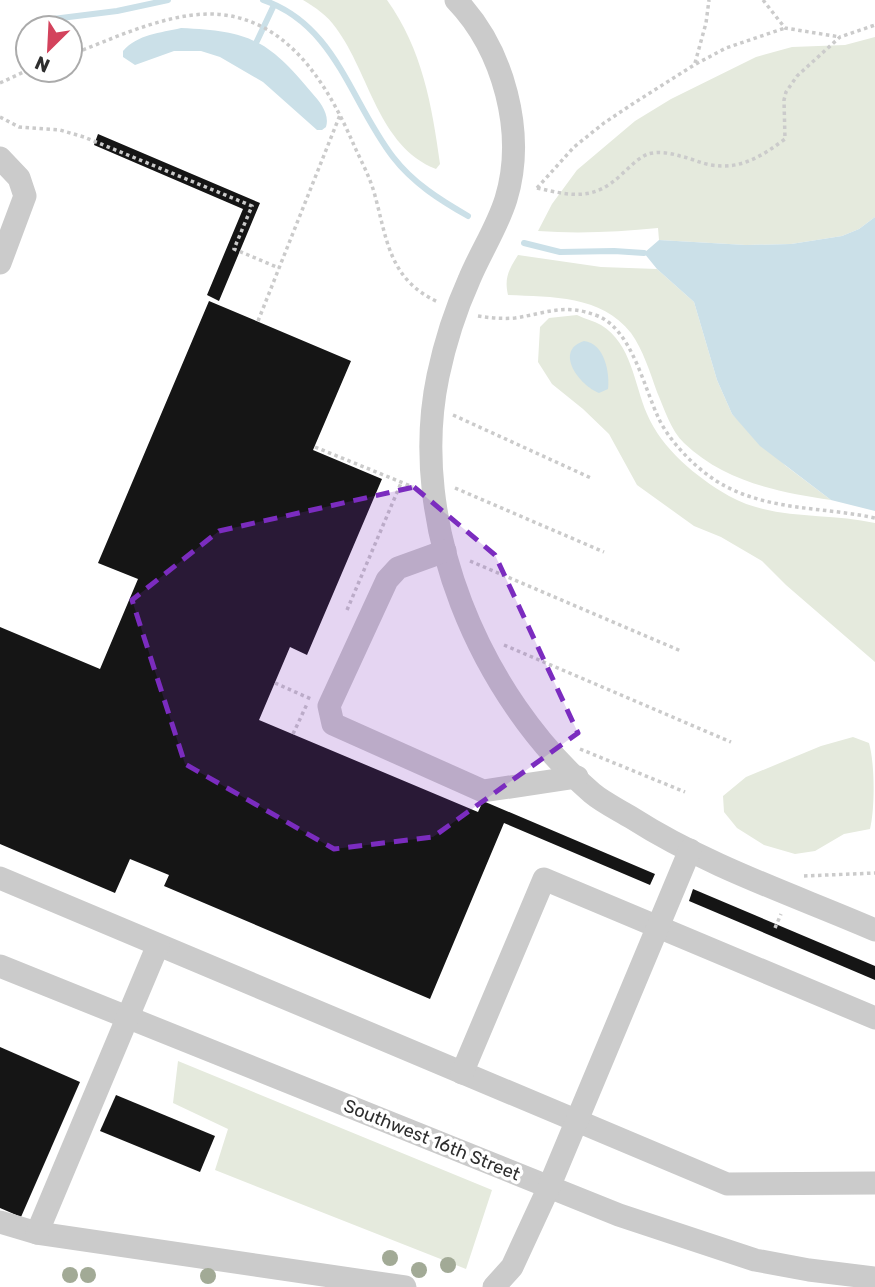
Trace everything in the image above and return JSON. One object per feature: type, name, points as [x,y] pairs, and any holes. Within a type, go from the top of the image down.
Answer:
[{"type":"street","points":[[456,0],[476,25],[500,73],[510,113],[513,157],[511,177],[500,215],[468,281],[447,338],[434,406],[432,466],[435,505],[445,551],[463,609],[488,663],[512,702],[545,744],[593,794],[690,850],[875,930]]},
{"type":"street","points":[[0,158],[19,178],[25,196],[0,263]]},
{"type":"street","points":[[445,551],[398,568],[387,580],[329,706],[333,724],[483,790],[577,777]]},
{"type":"street","points":[[494,1287],[512,1267],[548,1187],[690,850]]},
{"type":"street","points":[[0,878],[727,1185],[875,1183]]},
{"type":"street","points":[[462,1073],[544,879],[875,1018]]},
{"type":"street","points":[[37,1233],[158,945]]},
{"type":"street","name":"Southwest 16th Street","points":[[0,966],[619,1215],[755,1260],[875,1278]]},
{"type":"street","points":[[0,1222],[37,1233],[405,1287]]},
{"type":"path","points":[[694,65],[706,23],[709,0]]},
{"type":"path","points":[[763,0],[785,28]]},
{"type":"path","points":[[84,50],[143,28],[208,14],[257,23],[269,29],[293,47],[321,83],[340,115],[367,174],[389,254],[397,267],[422,293],[471,316],[505,319],[561,308],[580,310],[601,317],[620,333],[634,358],[659,421],[670,439],[714,480],[766,502],[875,518]]},
{"type":"path","points":[[840,37],[785,28],[726,48],[694,65],[604,123],[574,147],[537,188],[583,195],[595,193],[612,184],[638,159],[655,153],[684,156],[710,165],[723,166],[742,165],[763,156],[785,139],[784,100],[791,83],[840,37],[875,25]]},
{"type":"path","points":[[258,321],[340,115]]},
{"type":"path","points":[[0,117],[19,127],[60,130],[84,137],[252,206],[234,249],[279,268]]},
{"type":"path","points":[[434,406],[591,478]]},
{"type":"path","points":[[315,447],[416,489]]},
{"type":"path","points":[[452,486],[604,552]]},
{"type":"path","points":[[445,551],[681,651]]},
{"type":"path","points":[[474,632],[731,741]]},
{"type":"path","points":[[275,683],[329,706]]},
{"type":"path","points":[[573,747],[685,792]]},
{"type":"path","points":[[797,876],[875,873]]},
{"type":"path","points":[[775,928],[784,906]]},
{"type":"highlighted area","points":[[414,487],[495,555],[578,733],[433,837],[334,849],[185,764],[132,600],[219,531]]},
{"type":"shaded area","points":[[303,0],[387,0],[409,38],[424,78],[440,164],[436,169],[416,158],[401,144],[377,107],[348,46],[336,28],[321,12]]},
{"type":"shaded area","points":[[875,37],[875,217],[859,229],[842,236],[791,244],[746,245],[659,240],[658,228],[598,232],[538,231],[552,204],[577,170],[635,121],[671,99],[756,57],[792,47],[845,45]]},
{"type":"shaded area","points":[[518,255],[601,267],[657,269],[694,302],[717,380],[732,414],[786,466],[831,500],[753,483],[700,456],[675,432],[639,347],[631,333],[619,321],[605,311],[575,300],[508,295],[508,274]]},
{"type":"shaded area","points":[[577,315],[601,325],[619,343],[631,365],[653,427],[681,461],[704,480],[729,496],[764,509],[875,523],[875,662],[762,561],[721,537],[694,526],[637,485],[609,434],[552,384],[538,362],[540,327],[549,318]]},
{"type":"shaded area","points":[[853,737],[869,743],[871,752],[874,786],[870,829],[844,834],[815,851],[795,854],[764,845],[737,828],[724,812],[723,796],[746,777],[821,746]]},
{"type":"shaded area","points":[[178,1061],[492,1190],[466,1269],[215,1170],[228,1129],[173,1103]]},
{"type":"water","points":[[181,28],[205,29],[241,36],[269,50],[297,75],[324,108],[326,127],[317,130],[263,82],[220,57],[201,51],[174,51],[135,65],[123,57],[123,51],[135,41]]},
{"type":"water","points":[[875,217],[875,511],[831,500],[760,446],[732,414],[717,380],[694,302],[657,269],[644,253],[659,240],[746,245],[791,244],[842,236],[859,229]]},
{"type":"water","points":[[584,341],[596,347],[607,367],[608,389],[599,393],[584,383],[570,360],[575,346]]},
{"type":"building","points":[[98,134],[260,203],[219,301],[207,295],[243,209],[94,145]]},
{"type":"building","points":[[209,301],[351,361],[313,450],[382,479],[307,655],[290,647],[259,720],[478,812],[483,801],[655,874],[650,885],[504,823],[430,999],[164,886],[169,875],[130,859],[115,893],[0,844],[0,627],[100,669],[138,579],[98,563]]},
{"type":"building","points":[[693,889],[875,966],[875,980],[689,901]]},
{"type":"building","points":[[0,1047],[80,1082],[21,1217],[0,1208]]},
{"type":"building","points":[[116,1095],[215,1136],[200,1172],[100,1131]]},
{"type":"waterway","points":[[84,15],[168,0]]},
{"type":"waterway","points":[[263,0],[288,12],[308,27],[325,46],[378,135],[409,175],[447,204],[468,216]]},
{"type":"waterway","points":[[257,41],[274,5]]},
{"type":"waterway","points":[[524,243],[560,252],[644,253]]}]
